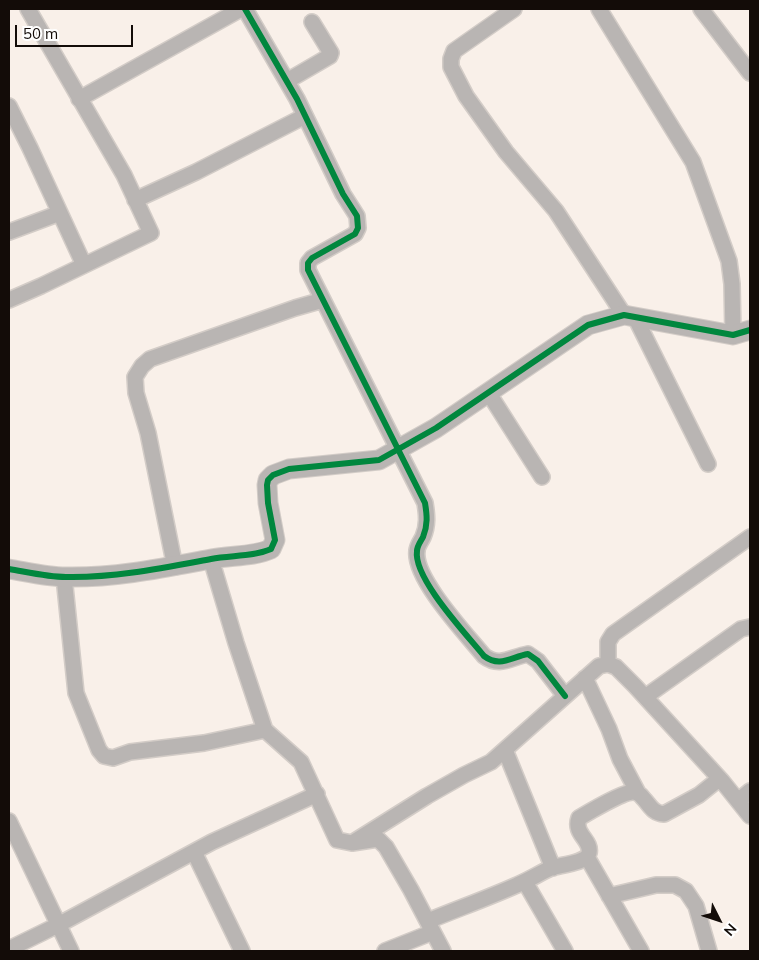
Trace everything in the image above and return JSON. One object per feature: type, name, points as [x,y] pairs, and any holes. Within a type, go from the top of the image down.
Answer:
[{"type":"street","points":[[79,99],[242,9]]},
{"type":"street","points":[[246,9],[287,81],[343,194],[359,222],[355,234],[318,254],[308,263],[308,270],[425,503],[428,520],[417,550],[419,563],[430,589],[484,656],[492,662],[501,663],[528,654],[538,661],[565,696]]},
{"type":"street","points":[[514,9],[454,51],[451,67],[466,96],[506,152],[556,211],[630,316],[708,464]]},
{"type":"street","points":[[9,569],[64,577],[113,575],[175,567],[211,559],[260,554],[272,548],[276,540],[268,503],[267,485],[268,480],[273,475],[289,469],[379,460],[436,428],[588,325],[630,316],[742,332],[729,261],[693,162],[599,9]]},
{"type":"street","points":[[701,9],[750,73]]},
{"type":"street","points":[[9,300],[151,233],[124,176],[79,99],[32,10]]},
{"type":"street","points":[[287,81],[330,56],[331,53],[312,22]]},
{"type":"street","points":[[9,106],[84,265]]},
{"type":"street","points":[[135,200],[196,172],[305,116]]},
{"type":"street","points":[[9,232],[60,214]]},
{"type":"street","points":[[175,567],[148,433],[136,393],[135,377],[142,366],[150,359],[323,300]]},
{"type":"street","points":[[488,392],[542,477]]},
{"type":"street","points":[[608,664],[608,642],[613,634],[750,537]]},
{"type":"street","points":[[211,559],[265,730],[301,762],[338,840],[352,843],[378,839],[386,846],[443,951]]},
{"type":"street","points":[[64,577],[76,693],[99,750],[104,756],[114,758],[130,752],[204,743],[265,730]]},
{"type":"street","points":[[645,697],[741,629],[750,626]]},
{"type":"street","points":[[352,843],[464,774],[491,762],[599,666],[608,664],[616,667],[645,697],[720,779],[750,816]]},
{"type":"street","points":[[585,678],[609,729],[620,759],[638,793],[658,814],[664,814],[699,795],[720,779]]},
{"type":"street","points":[[505,750],[553,868]]},
{"type":"street","points":[[738,801],[750,790]]},
{"type":"street","points":[[385,951],[430,927],[553,868],[580,861],[587,857],[589,853],[588,846],[578,830],[579,818],[624,795],[633,792],[638,793]]},
{"type":"street","points":[[9,949],[194,852],[317,794]]},
{"type":"street","points":[[9,821],[71,951]]},
{"type":"street","points":[[194,852],[242,951]]},
{"type":"street","points":[[587,857],[641,951]]},
{"type":"street","points":[[525,882],[564,951]]},
{"type":"street","points":[[609,896],[656,885],[675,885],[686,891],[696,906],[709,951]]},
{"type":"cycle path","points":[[245,9],[297,99],[343,194],[357,216],[358,228],[355,234],[312,258],[308,263],[308,270],[425,503],[426,528],[417,551],[418,562],[423,576],[454,621],[484,656],[495,661],[506,661],[528,654],[538,661],[565,696]]},
{"type":"cycle path","points":[[9,569],[59,577],[103,576],[264,552],[271,549],[275,540],[268,503],[267,485],[268,480],[273,475],[289,469],[379,460],[436,428],[588,325],[624,315],[733,335],[750,330]]}]
